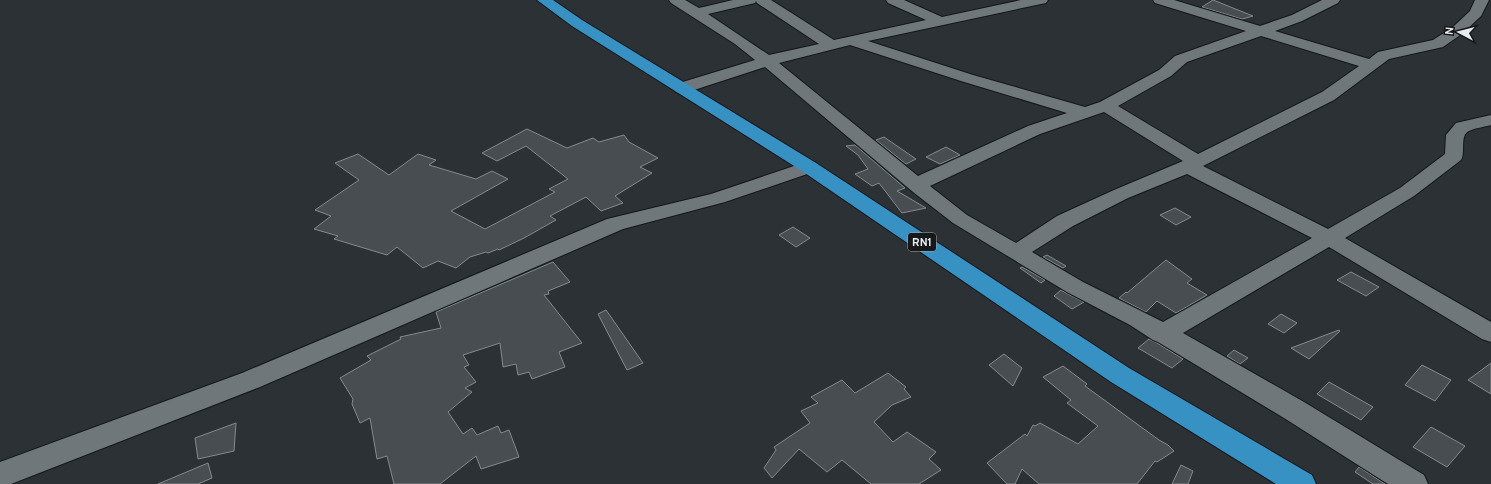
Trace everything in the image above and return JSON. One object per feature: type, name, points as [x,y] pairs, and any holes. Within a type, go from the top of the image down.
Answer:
[{"type":"highway","name":"RN1","points":[[544,0],[809,167],[1120,375],[1301,484]]},
{"type":"street","points":[[676,0],[767,61],[960,218],[1075,287],[1139,319],[1162,334],[1294,410],[1414,484]]},
{"type":"street","points":[[697,13],[750,0]]},
{"type":"street","points":[[762,0],[831,45]]},
{"type":"street","points":[[893,0],[940,21]]},
{"type":"street","points":[[682,88],[767,61],[831,45],[1041,0]]},
{"type":"street","points":[[1160,0],[1259,31],[1324,49],[1372,65]]},
{"type":"street","points":[[917,184],[1034,130],[1106,106],[1166,73],[1181,59],[1297,18],[1333,0]]},
{"type":"street","points":[[1017,252],[1065,221],[1121,194],[1192,163],[1328,96],[1384,55],[1438,44],[1458,30],[1476,13],[1482,0],[1491,0]]},
{"type":"street","points":[[851,41],[966,78],[1086,113]]},
{"type":"street","points":[[1106,106],[1192,163],[1329,238],[1491,333]]},
{"type":"street","points":[[1162,334],[1407,192],[1454,156],[1455,135],[1462,127],[1491,120]]},
{"type":"street","points":[[0,475],[250,380],[615,224],[718,198],[809,167]]},
{"type":"building","points":[[1213,0],[1253,16],[1242,19],[1202,7]]},
{"type":"building","points":[[527,129],[567,148],[593,138],[599,142],[624,135],[629,142],[658,158],[640,167],[652,173],[615,196],[623,203],[601,211],[586,197],[550,216],[556,220],[524,238],[499,250],[498,249],[470,257],[456,268],[438,261],[423,268],[397,247],[387,255],[334,239],[338,236],[314,229],[331,216],[315,210],[359,180],[335,163],[358,154],[389,175],[418,154],[436,160],[429,165],[476,179],[492,171],[508,179],[451,211],[485,229],[555,192],[549,189],[568,179],[526,146],[497,161],[482,153]]},
{"type":"building","points":[[884,137],[916,159],[906,164],[876,140]]},
{"type":"building","points":[[855,145],[905,188],[897,191],[926,208],[902,213],[879,183],[872,186],[855,174],[868,169],[858,155],[846,146]]},
{"type":"building","points":[[946,147],[960,155],[940,164],[926,157]]},
{"type":"building","points":[[1175,208],[1191,217],[1176,225],[1160,215]]},
{"type":"building","points":[[793,227],[810,238],[796,247],[779,235]]},
{"type":"building","points":[[1047,255],[1066,266],[1063,268],[1043,257]]},
{"type":"building","points":[[1166,260],[1192,279],[1187,283],[1207,295],[1176,313],[1157,301],[1146,312],[1119,298],[1126,292],[1127,293]]},
{"type":"building","points":[[553,262],[570,282],[548,291],[549,294],[544,295],[582,343],[559,352],[565,367],[532,379],[529,372],[518,375],[516,364],[503,367],[500,343],[463,355],[469,365],[464,367],[476,382],[465,388],[472,392],[448,412],[463,434],[472,428],[477,435],[498,426],[501,433],[509,430],[519,457],[481,469],[476,456],[440,484],[394,484],[387,456],[377,459],[370,418],[360,423],[352,404],[353,399],[340,378],[371,360],[367,356],[401,339],[400,337],[441,328],[436,312]]},
{"type":"building","points":[[1022,267],[1045,280],[1041,283],[1020,268]]},
{"type":"building","points":[[1351,272],[1379,287],[1366,296],[1337,280]]},
{"type":"building","points":[[1061,290],[1084,302],[1072,309],[1054,296]]},
{"type":"building","points":[[606,310],[643,363],[627,370],[598,314]]},
{"type":"building","points":[[1281,314],[1297,323],[1284,333],[1268,324]]},
{"type":"building","points":[[1339,330],[1340,331],[1309,359],[1291,348]]},
{"type":"building","points":[[1149,339],[1183,359],[1172,368],[1138,348]]},
{"type":"building","points":[[1234,350],[1248,358],[1240,364],[1227,356]]},
{"type":"building","points":[[1004,354],[1022,368],[1013,386],[989,365]]},
{"type":"building","points":[[1491,363],[1491,394],[1468,380]]},
{"type":"building","points":[[1422,365],[1451,380],[1435,401],[1405,385]]},
{"type":"building","points":[[1063,366],[1087,384],[1085,386],[1168,445],[1174,451],[1157,462],[1155,461],[1137,484],[1039,484],[1022,469],[1015,484],[1007,484],[987,463],[1025,434],[1027,436],[1033,425],[1035,426],[1040,423],[1078,444],[1098,426],[1067,403],[1071,400],[1043,377]]},
{"type":"building","points":[[888,373],[906,387],[904,389],[911,397],[892,405],[874,422],[893,442],[907,432],[936,452],[929,459],[941,470],[919,484],[871,484],[842,460],[827,472],[799,449],[772,478],[764,468],[776,450],[774,447],[810,423],[801,411],[818,403],[811,397],[842,380],[855,393]]},
{"type":"building","points":[[1329,382],[1373,407],[1361,420],[1317,394]]},
{"type":"building","points":[[236,423],[234,451],[198,459],[195,438]]},
{"type":"building","points":[[1431,427],[1465,446],[1447,467],[1413,447]]},
{"type":"building","points":[[208,463],[212,478],[198,484],[158,484]]},
{"type":"building","points":[[1181,465],[1193,471],[1188,484],[1172,484]]},
{"type":"building","points":[[1359,467],[1385,484],[1373,484],[1355,472]]}]
